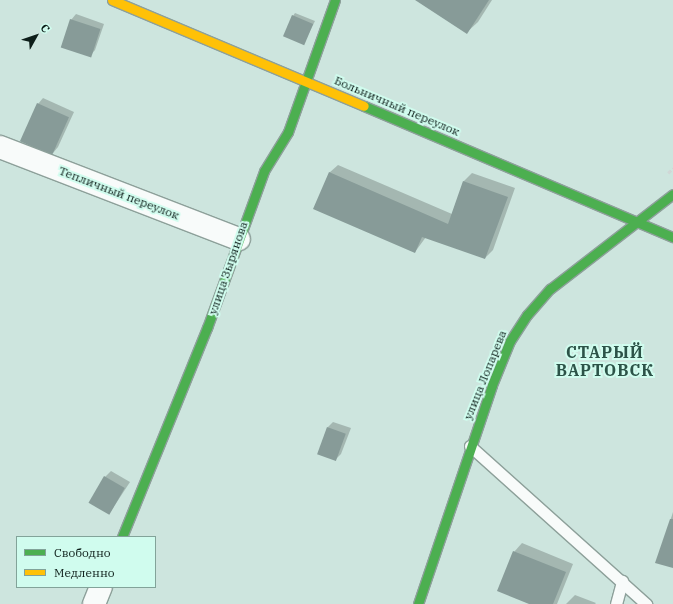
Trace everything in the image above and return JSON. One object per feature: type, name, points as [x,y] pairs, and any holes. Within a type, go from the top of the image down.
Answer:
[{"type":"street","name":"Больничный переулок","points":[[112,0],[306,80],[673,237]]},
{"type":"street","name":"улица Зырянова","points":[[122,536],[207,328],[264,171],[288,132],[335,0]]},
{"type":"street","name":"Тепличный переулок","points":[[0,147],[239,239]]},
{"type":"street","name":"улица Лопарева","points":[[418,604],[470,446],[510,342],[526,314],[550,289],[673,194]]},
{"type":"street","points":[[94,604],[101,588]]},
{"type":"lane","points":[[470,446],[646,604]]},
{"type":"lane","points":[[616,604],[622,581]]},
{"type":"building","points":[[415,0],[489,0],[467,34]]},
{"type":"building","points":[[292,15],[313,24],[304,45],[283,36]]},
{"type":"building","points":[[70,19],[100,29],[91,57],[61,48]]},
{"type":"building","points":[[37,103],[69,117],[52,156],[20,141]]},
{"type":"building","points":[[329,172],[448,224],[463,181],[508,197],[485,259],[422,237],[415,253],[313,209]]},
{"type":"building","points":[[327,427],[346,434],[336,461],[317,454]]},
{"type":"building","points":[[104,476],[125,488],[109,515],[88,503]]},
{"type":"building","points":[[670,519],[673,519],[673,568],[655,563]]},
{"type":"building","points":[[513,551],[566,572],[553,604],[529,604],[497,591]]},
{"type":"traffic: fast","points":[[122,536],[207,328],[264,171],[288,132],[335,0]]},
{"type":"traffic: fast","points":[[364,106],[673,237]]},
{"type":"traffic: fast","points":[[418,604],[492,385],[510,341],[527,315],[550,289],[673,194]]},
{"type":"traffic: slow","points":[[112,0],[364,106]]},
{"type":"district","name":"СТАРЫЙ ВАРТОВСК","points":[[605,361]]}]
